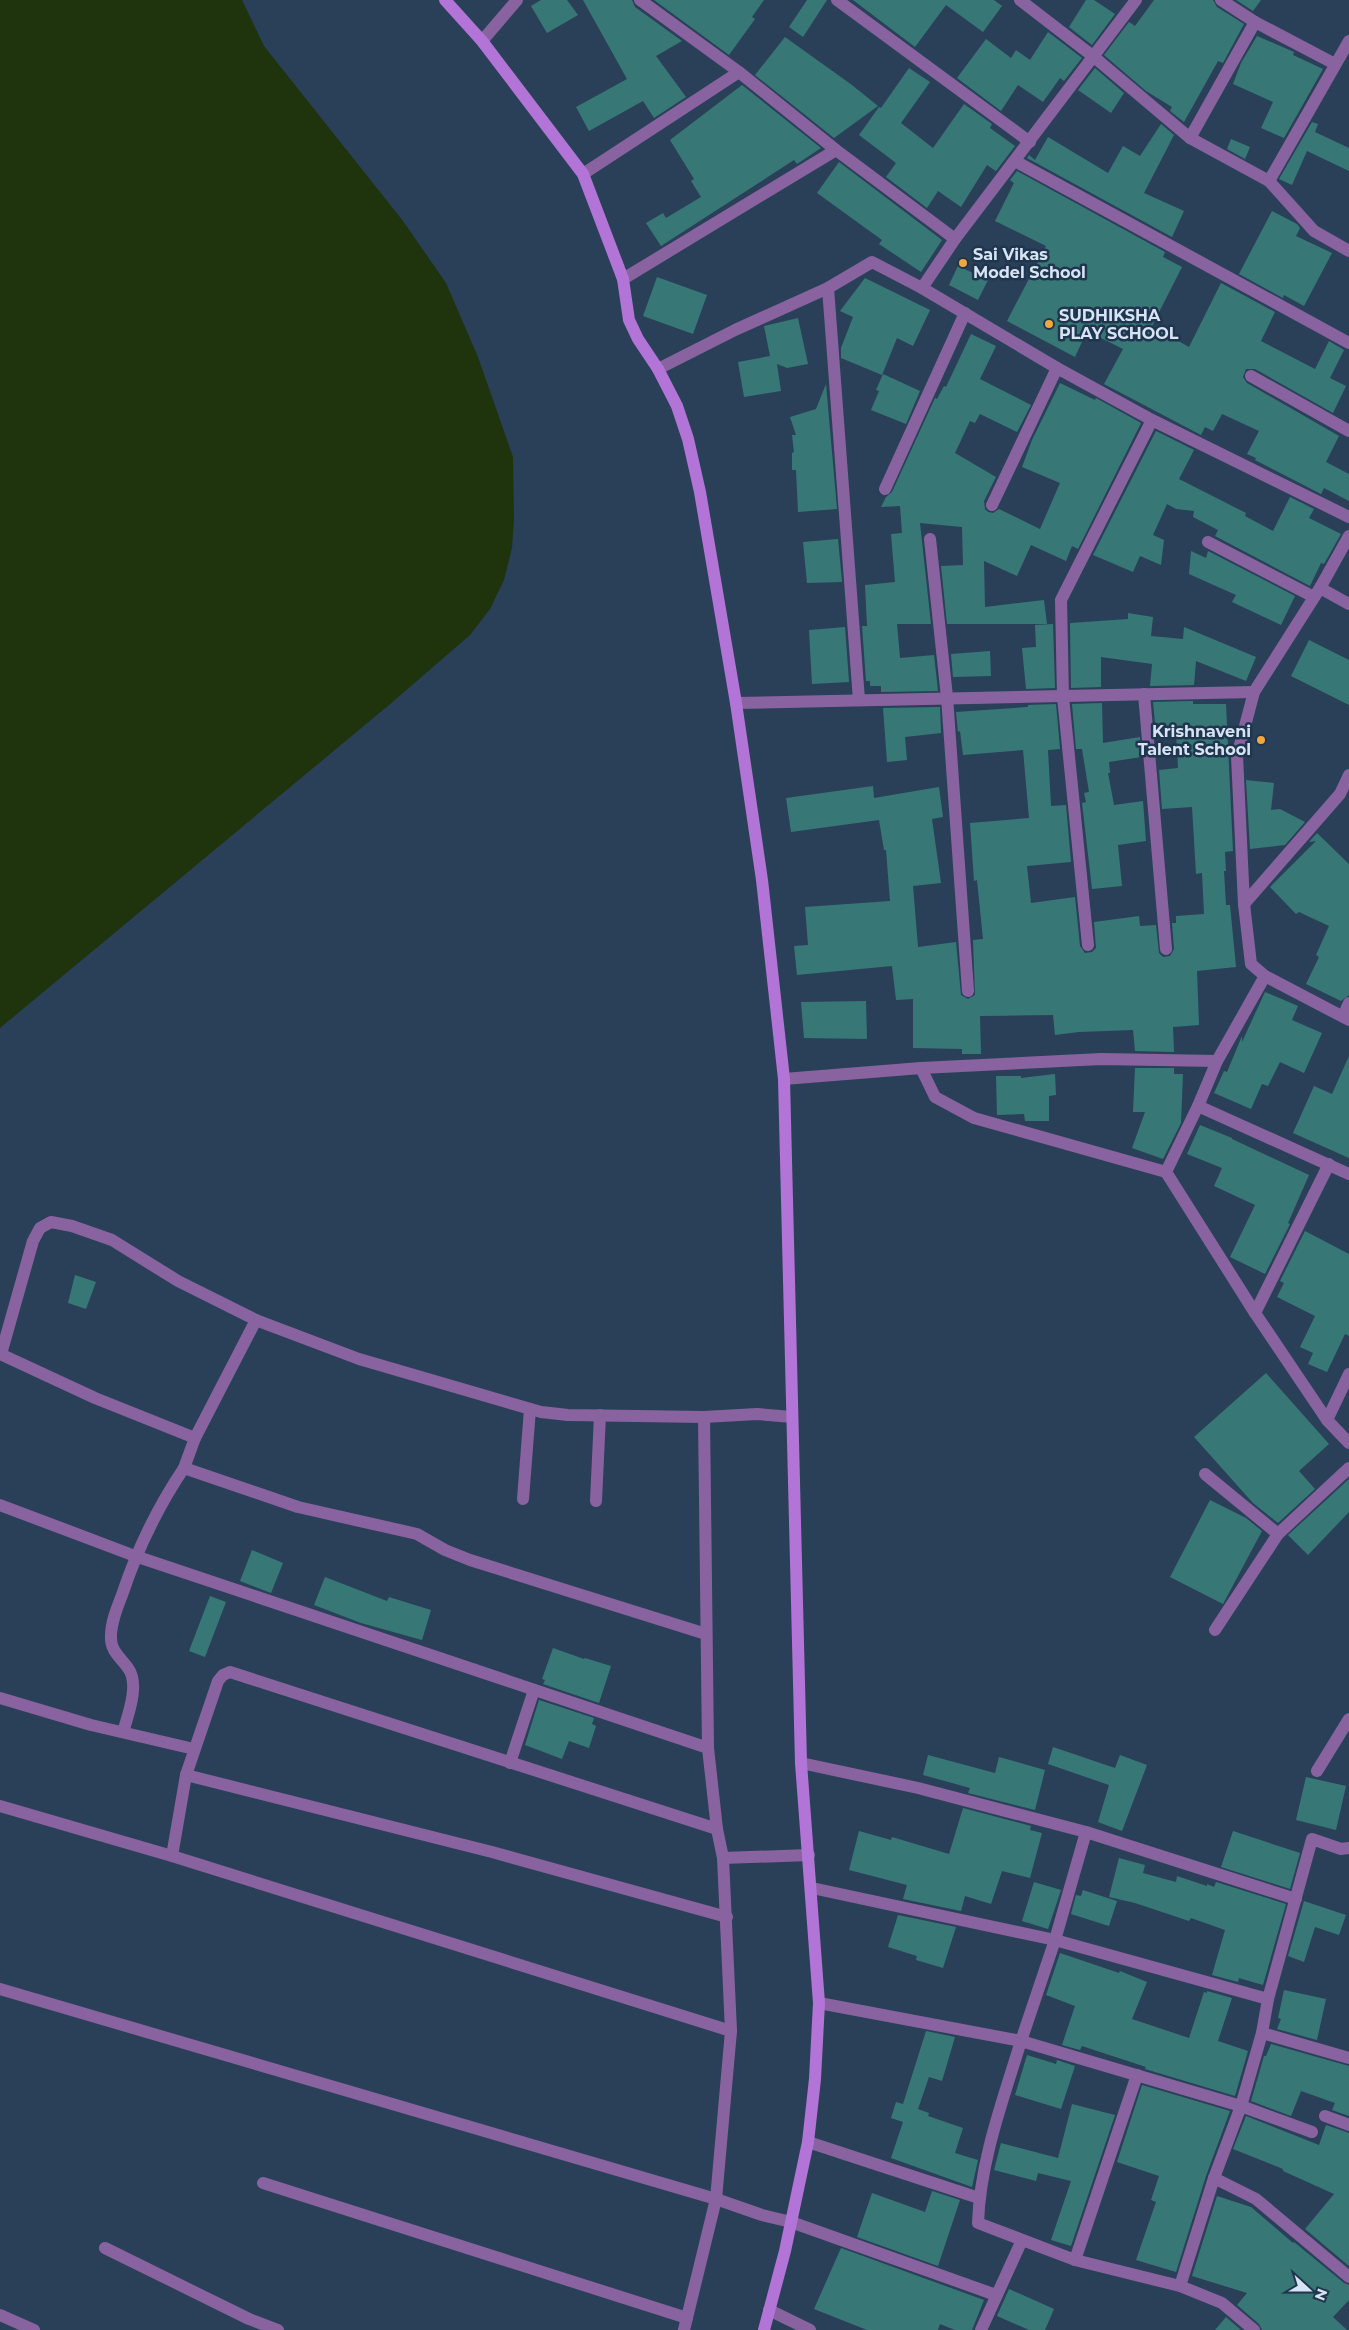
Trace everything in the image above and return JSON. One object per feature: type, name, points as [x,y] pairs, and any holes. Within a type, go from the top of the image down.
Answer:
[{"type":"street","points":[[445,0],[482,41],[583,174],[623,279],[629,320],[677,406],[688,439],[700,492],[736,703],[762,880],[784,1080],[802,1763],[819,2003],[815,2079],[808,2142],[791,2222],[764,2330]]},
{"type":"street","points":[[482,41],[517,0]]},
{"type":"street","points":[[640,0],[740,72],[836,150],[956,239]]},
{"type":"street","points":[[837,0],[1030,142]]},
{"type":"street","points":[[1020,0],[1094,57],[1190,138],[1269,181],[1314,231],[1349,251]]},
{"type":"street","points":[[922,288],[956,239],[1136,0]]},
{"type":"street","points":[[1221,0],[1255,22],[1335,64]]},
{"type":"street","points":[[1190,138],[1255,22]]},
{"type":"street","points":[[1269,181],[1349,41]]},
{"type":"street","points":[[583,174],[740,72]]},
{"type":"street","points":[[623,279],[836,150]]},
{"type":"street","points":[[1015,161],[1349,343]]},
{"type":"street","points":[[658,369],[735,330],[828,288],[872,262],[922,288],[1057,368],[1152,420],[1349,517]]},
{"type":"street","points":[[828,288],[859,700]]},
{"type":"street","points":[[884,489],[965,314]]},
{"type":"street","points":[[992,505],[1057,368]]},
{"type":"street","points":[[1251,376],[1349,431]]},
{"type":"street","points":[[1088,946],[1063,697],[1061,600],[1152,420]]},
{"type":"street","points":[[1349,536],[1317,593],[1254,692],[1237,756],[1244,904],[1251,964],[1265,976],[1346,1018],[1349,1003]]},
{"type":"street","points":[[930,540],[947,697],[968,991]]},
{"type":"street","points":[[1208,542],[1317,593],[1349,604]]},
{"type":"street","points":[[736,703],[947,697],[1063,697],[1254,692]]},
{"type":"street","points":[[1144,694],[1166,949]]},
{"type":"street","points":[[1244,904],[1340,794],[1349,775]]},
{"type":"street","points":[[1166,1172],[1198,1106],[1217,1061],[1265,976]]},
{"type":"street","points":[[784,1080],[921,1068],[1101,1059],[1217,1061]]},
{"type":"street","points":[[921,1068],[935,1097],[974,1118],[1166,1172],[1255,1313],[1327,1420],[1349,1444]]},
{"type":"street","points":[[1198,1106],[1349,1174]]},
{"type":"street","points":[[1255,1313],[1329,1164]]},
{"type":"street","points":[[195,1438],[95,1398],[1,1354],[33,1241],[40,1228],[51,1222],[72,1226],[112,1240],[178,1280],[256,1320],[359,1359],[530,1408],[568,1415],[704,1417],[757,1414],[792,1417]]},
{"type":"street","points":[[123,1732],[134,1694],[130,1670],[116,1656],[110,1638],[114,1618],[135,1556],[168,1492],[184,1468],[195,1438],[256,1320]]},
{"type":"street","points":[[1327,1420],[1349,1374]]},
{"type":"street","points":[[523,1499],[530,1408]]},
{"type":"street","points":[[596,1502],[600,1415]]},
{"type":"street","points":[[263,2183],[685,2324],[716,2199],[731,2031],[723,1858],[717,1829],[708,1748],[704,1417]]},
{"type":"street","points":[[184,1468],[298,1507],[417,1534],[445,1550],[470,1560],[706,1634]]},
{"type":"street","points":[[1215,1630],[1278,1534],[1349,1468]]},
{"type":"street","points":[[1205,1474],[1278,1534]]},
{"type":"street","points":[[0,1506],[135,1556],[708,1748]]},
{"type":"street","points":[[172,1856],[186,1775],[194,1749],[218,1681],[223,1675],[230,1672],[717,1829]]},
{"type":"street","points":[[510,1762],[534,1690]]},
{"type":"street","points":[[0,1698],[91,1726],[194,1749]]},
{"type":"street","points":[[1317,1772],[1349,1719]]},
{"type":"street","points":[[802,1763],[918,1788],[1086,1832],[1296,1899]]},
{"type":"street","points":[[186,1775],[492,1852],[727,1917]]},
{"type":"street","points":[[0,1806],[172,1856],[731,2031]]},
{"type":"street","points":[[1086,1832],[1055,1940],[1021,2041],[997,2122],[979,2198],[978,2223],[1075,2260],[1180,2286],[1222,2303],[1254,2330]]},
{"type":"street","points":[[1180,2286],[1214,2178],[1241,2106],[1262,2033],[1268,1999],[1312,1839],[1341,1849],[1349,1848]]},
{"type":"street","points":[[723,1858],[772,1858],[808,1855]]},
{"type":"street","points":[[812,1888],[1055,1940],[1268,1999]]},
{"type":"street","points":[[0,1988],[716,2199],[762,2215],[791,2222],[996,2294]]},
{"type":"street","points":[[819,2003],[1021,2041],[1241,2106],[1312,2132]]},
{"type":"street","points":[[1262,2033],[1349,2058]]},
{"type":"street","points":[[1075,2260],[1137,2075]]},
{"type":"street","points":[[1325,2116],[1349,2125]]},
{"type":"street","points":[[808,2142],[979,2198]]},
{"type":"street","points":[[1214,2178],[1256,2199],[1349,2277]]},
{"type":"street","points":[[981,2330],[1022,2240]]},
{"type":"street","points":[[105,2248],[249,2319],[278,2330]]},
{"type":"street","points":[[769,2310],[810,2330]]},
{"type":"street","points":[[0,2315],[34,2330]]},
{"type":"shaded area","points":[[0,0],[242,0],[264,46],[403,221],[446,283],[478,357],[513,457],[514,519],[512,548],[504,580],[490,609],[470,635],[389,705],[0,1028]]},
{"type":"building","points":[[541,0],[567,0],[578,15],[547,33],[531,6]]},
{"type":"building","points":[[583,0],[632,0],[635,7],[682,41],[656,56],[686,97],[654,118],[643,101],[589,131],[576,107],[627,79]]},
{"type":"building","points":[[654,0],[764,0],[752,17],[755,19],[729,55]]},
{"type":"building","points":[[807,0],[827,0],[803,37],[789,27]]},
{"type":"building","points":[[853,0],[994,0],[1002,6],[983,32],[946,5],[915,47]]},
{"type":"building","points":[[1086,0],[1094,0],[1115,14],[1092,45],[1069,27]]},
{"type":"building","points":[[1154,0],[1213,0],[1217,7],[1244,24],[1223,63],[1218,61],[1184,122],[1170,111],[1172,107],[1146,91],[1104,55],[1129,22],[1135,26]]},
{"type":"building","points":[[1236,0],[1261,0],[1253,11]]},
{"type":"building","points":[[1048,32],[1082,58],[1064,81],[1060,78],[1043,102],[1018,85],[1001,111],[957,78],[986,39],[1011,58],[1016,50],[1030,60]]},
{"type":"building","points":[[1257,36],[1294,52],[1293,55],[1323,69],[1284,138],[1261,128],[1273,102],[1233,84],[1241,63]]},
{"type":"building","points":[[785,37],[878,106],[834,138],[755,75]]},
{"type":"building","points":[[909,68],[930,82],[901,123],[933,148],[964,104],[992,124],[990,128],[1015,146],[996,171],[987,165],[961,207],[938,191],[927,208],[886,177],[896,163],[859,135]]},
{"type":"building","points":[[1095,68],[1124,93],[1111,113],[1078,90]]},
{"type":"building","points":[[742,85],[821,148],[797,164],[794,160],[661,246],[646,223],[663,213],[666,218],[701,197],[691,181],[694,179],[670,140]]},
{"type":"building","points":[[1312,122],[1318,124],[1315,132],[1349,148],[1349,171],[1307,151],[1292,185],[1279,179]]},
{"type":"building","points":[[1161,124],[1174,135],[1144,193],[1184,211],[1172,237],[1027,158],[1029,155],[1035,160],[1048,137],[1108,173],[1123,146],[1140,156]]},
{"type":"building","points":[[1231,139],[1250,147],[1245,159],[1227,149]]},
{"type":"building","points":[[839,162],[942,240],[921,272],[879,244],[882,240],[817,193]]},
{"type":"building","points":[[1017,171],[1165,252],[1163,257],[1182,267],[1152,326],[1189,347],[1221,283],[1275,312],[1261,341],[1315,369],[1329,341],[1344,350],[1330,378],[1346,386],[1333,413],[1255,369],[1246,369],[1243,377],[1247,383],[1339,436],[1326,462],[1349,474],[1349,501],[1324,488],[1321,494],[1247,454],[1259,431],[1222,414],[1213,431],[1205,427],[1201,435],[1104,384],[1123,349],[1087,331],[1075,357],[1007,321],[1046,246],[995,221],[1014,183],[1010,180]]},
{"type":"building","points":[[1272,211],[1297,224],[1300,228],[1296,236],[1332,253],[1304,306],[1284,295],[1283,298],[1239,274]]},
{"type":"building","points":[[958,266],[988,280],[978,300],[949,285]]},
{"type":"building","points":[[657,277],[707,295],[693,334],[643,316]]},
{"type":"building","points":[[865,278],[930,310],[913,346],[897,338],[882,375],[841,358],[841,348],[853,317],[840,311]]},
{"type":"building","points":[[798,318],[808,364],[787,368],[777,364],[781,391],[744,397],[738,362],[770,356],[764,326]]},
{"type":"building","points":[[971,334],[996,346],[980,379],[1031,405],[1017,432],[980,414],[975,423],[970,421],[955,453],[996,477],[984,501],[985,509],[988,512],[993,513],[999,509],[1040,529],[1060,483],[1022,467],[1032,440],[1060,383],[1095,400],[1096,398],[1141,423],[1078,549],[1072,546],[1066,561],[1031,545],[1017,576],[984,561],[985,607],[1044,600],[1047,624],[947,624],[941,566],[963,565],[962,527],[920,523],[931,624],[897,624],[900,658],[934,655],[938,691],[881,692],[881,686],[870,686],[870,681],[866,681],[862,626],[867,626],[865,585],[895,582],[891,534],[902,533],[900,506],[881,507],[886,497],[892,492],[935,398],[937,399],[944,386],[946,387]]},
{"type":"building","points":[[883,374],[920,391],[906,424],[871,410],[879,391],[876,390]]},
{"type":"building","points":[[826,384],[837,509],[798,512],[796,470],[792,470],[792,453],[794,452],[792,435],[796,435],[790,417],[816,409]]},
{"type":"building","points":[[1156,431],[1194,450],[1179,479],[1246,513],[1245,516],[1273,531],[1290,497],[1314,509],[1309,518],[1341,534],[1324,564],[1321,563],[1310,586],[1215,536],[1218,530],[1193,517],[1194,511],[1176,509],[1167,504],[1153,535],[1164,540],[1161,565],[1140,556],[1133,572],[1093,555]]},
{"type":"building","points":[[838,539],[842,582],[807,583],[803,542]]},
{"type":"building","points":[[1191,551],[1206,558],[1208,551],[1295,596],[1281,625],[1232,602],[1236,595],[1189,574]]},
{"type":"building","points":[[1128,613],[1153,617],[1151,636],[1183,639],[1184,627],[1256,657],[1246,681],[1196,661],[1194,685],[1150,686],[1152,664],[1101,657],[1101,687],[1071,688],[1070,623],[1128,619]]},
{"type":"building","points":[[1053,624],[1055,688],[1026,689],[1022,648],[1036,647],[1035,625]]},
{"type":"building","points":[[845,627],[849,682],[812,684],[809,630]]},
{"type":"building","points":[[1309,640],[1349,660],[1349,705],[1291,676]]},
{"type":"building","points":[[990,651],[991,676],[953,677],[951,654]]},
{"type":"building","points":[[1193,701],[1193,704],[1226,704],[1233,851],[1225,852],[1226,871],[1224,871],[1226,905],[1230,905],[1236,967],[1197,971],[1199,1025],[1173,1027],[1174,1052],[1135,1051],[1133,1030],[1055,1035],[1053,1015],[980,1016],[981,1054],[962,1054],[962,1049],[913,1048],[913,999],[896,1000],[892,966],[797,975],[794,946],[808,945],[805,907],[890,901],[886,850],[884,850],[879,820],[791,832],[786,798],[873,786],[874,798],[939,787],[943,817],[932,819],[941,883],[913,886],[918,947],[956,942],[961,995],[968,999],[975,995],[973,940],[983,939],[977,880],[974,881],[970,823],[1029,818],[1023,750],[963,755],[956,712],[1028,707],[1028,705],[1056,704],[1060,749],[1048,750],[1051,806],[1066,805],[1071,862],[1027,866],[1031,903],[1075,897],[1080,946],[1085,953],[1092,952],[1096,948],[1094,922],[1139,916],[1140,926],[1156,925],[1159,953],[1163,957],[1170,956],[1174,949],[1172,923],[1176,923],[1176,916],[1204,914],[1202,873],[1196,874],[1192,807],[1162,809],[1159,770],[1178,768],[1176,731],[1156,733],[1153,702]]},
{"type":"building","points":[[1102,703],[1103,743],[1140,737],[1141,757],[1109,762],[1110,773],[1108,773],[1114,805],[1143,801],[1146,841],[1118,845],[1122,886],[1092,889],[1082,803],[1086,802],[1084,793],[1089,792],[1082,749],[1076,749],[1072,704]]},
{"type":"building","points":[[940,707],[941,733],[905,737],[907,760],[887,762],[883,708]]},
{"type":"building","points":[[1246,780],[1274,783],[1271,810],[1280,809],[1305,822],[1285,845],[1250,849]]},
{"type":"building","points":[[1317,833],[1349,864],[1349,995],[1341,1001],[1306,984],[1319,957],[1316,955],[1329,926],[1299,912],[1296,914],[1270,887],[1316,841],[1309,842]]},
{"type":"building","points":[[1265,992],[1298,1006],[1292,1020],[1322,1033],[1304,1073],[1280,1062],[1268,1086],[1262,1084],[1251,1109],[1214,1093],[1224,1071],[1227,1072],[1242,1036],[1242,1042]]},
{"type":"building","points":[[866,1001],[867,1039],[804,1038],[801,1002]]},
{"type":"building","points":[[1349,1056],[1349,1158],[1293,1133],[1314,1086],[1332,1094]]},
{"type":"building","points":[[1135,1068],[1174,1068],[1174,1074],[1183,1074],[1181,1123],[1163,1159],[1132,1148],[1145,1112],[1133,1112]]},
{"type":"building","points":[[1055,1074],[1056,1095],[1049,1096],[1049,1121],[1025,1121],[1024,1114],[997,1115],[996,1076],[1021,1076],[1021,1078]]},
{"type":"building","points":[[1200,1125],[1232,1138],[1309,1175],[1288,1223],[1290,1224],[1265,1274],[1230,1257],[1255,1205],[1214,1186],[1222,1168],[1187,1154]]},
{"type":"building","points":[[1305,1231],[1349,1254],[1349,1336],[1345,1334],[1327,1372],[1308,1364],[1313,1353],[1300,1347],[1315,1316],[1277,1297],[1284,1283],[1280,1281]]},
{"type":"building","points":[[75,1275],[96,1282],[86,1309],[68,1303]]},
{"type":"building","points":[[1266,1373],[1329,1444],[1299,1471],[1315,1489],[1278,1523],[1253,1503],[1194,1437]]},
{"type":"building","points":[[1349,1479],[1349,1512],[1308,1555],[1288,1535]]},
{"type":"building","points":[[1210,1500],[1246,1518],[1262,1531],[1223,1604],[1170,1577]]},
{"type":"building","points":[[252,1550],[283,1563],[271,1593],[240,1581]]},
{"type":"building","points":[[325,1577],[387,1601],[389,1597],[431,1610],[422,1640],[361,1623],[314,1605]]},
{"type":"building","points":[[210,1596],[226,1602],[205,1657],[189,1651]]},
{"type":"building","points":[[553,1648],[611,1666],[599,1703],[543,1684],[545,1680],[542,1679]]},
{"type":"building","points":[[539,1700],[594,1718],[592,1724],[596,1726],[589,1748],[569,1741],[562,1759],[525,1745]]},
{"type":"building","points":[[1053,1747],[1115,1768],[1120,1755],[1147,1765],[1122,1831],[1098,1822],[1109,1785],[1048,1764]]},
{"type":"building","points":[[928,1755],[995,1773],[999,1757],[1045,1770],[1035,1810],[968,1793],[970,1788],[923,1775]]},
{"type":"building","points":[[1306,1777],[1346,1786],[1336,1830],[1296,1820]]},
{"type":"building","points":[[963,1808],[1031,1826],[1030,1830],[1042,1833],[1030,1878],[1002,1871],[991,1904],[965,1896],[961,1911],[903,1899],[907,1885],[849,1870],[859,1831],[891,1840],[892,1837],[949,1854]]},
{"type":"building","points":[[1233,1831],[1300,1853],[1290,1889],[1221,1867]]},
{"type":"building","points":[[1119,1858],[1145,1865],[1143,1873],[1176,1882],[1177,1876],[1214,1887],[1216,1882],[1286,1904],[1263,1985],[1239,1978],[1238,1982],[1212,1975],[1225,1930],[1191,1918],[1189,1921],[1135,1903],[1109,1897]]},
{"type":"building","points":[[1034,1882],[1061,1890],[1048,1929],[1022,1921]]},
{"type":"building","points":[[1083,1890],[1117,1901],[1109,1926],[1071,1914],[1076,1895],[1081,1896]]},
{"type":"building","points":[[1304,1901],[1346,1915],[1339,1935],[1315,1927],[1304,1962],[1288,1956]]},
{"type":"building","points":[[898,1915],[956,1927],[943,1968],[916,1960],[917,1956],[888,1947]]},
{"type":"building","points":[[1060,1953],[1119,1973],[1120,1971],[1147,1982],[1132,2019],[1189,2038],[1204,1992],[1207,1993],[1207,1991],[1232,1998],[1218,2041],[1248,2051],[1235,2096],[1145,2069],[1146,2067],[1082,2046],[1080,2050],[1062,2045],[1075,2006],[1046,1995]]},
{"type":"building","points":[[1284,1990],[1326,1999],[1317,2040],[1277,2029],[1281,2019],[1278,2018]]},
{"type":"building","points":[[926,2031],[955,2037],[942,2081],[929,2077],[918,2109],[929,2113],[928,2116],[963,2128],[955,2153],[978,2160],[972,2187],[891,2158],[903,2122],[891,2118],[896,2102],[903,2104]]},
{"type":"building","points":[[1271,2044],[1349,2066],[1349,2116],[1332,2110],[1335,2103],[1301,2091],[1291,2116],[1251,2101],[1264,2056],[1266,2056]]},
{"type":"building","points":[[1027,2055],[1056,2064],[1057,2060],[1075,2066],[1061,2109],[1015,2095]]},
{"type":"building","points":[[1142,2085],[1230,2111],[1206,2176],[1176,2272],[1136,2260],[1156,2202],[1151,2200],[1159,2176],[1117,2162]]},
{"type":"building","points":[[1072,2104],[1115,2115],[1071,2246],[1051,2240],[1071,2181],[1038,2173],[1036,2181],[994,2170],[1001,2143],[1058,2158]]},
{"type":"building","points":[[1246,2116],[1319,2145],[1326,2125],[1349,2133],[1349,2266],[1305,2229],[1334,2194],[1283,2171],[1283,2169],[1233,2149]]},
{"type":"building","points":[[932,2191],[960,2200],[938,2266],[857,2237],[872,2193],[925,2212]]},
{"type":"building","points":[[1217,2196],[1251,2207],[1293,2243],[1349,2285],[1349,2300],[1333,2317],[1347,2330],[1262,2330],[1259,2324],[1237,2305],[1247,2293],[1192,2276]]},
{"type":"building","points":[[841,2248],[984,2300],[972,2330],[955,2330],[940,2324],[938,2330],[867,2330],[814,2309]]},
{"type":"building","points":[[1009,2289],[1054,2309],[1045,2330],[1029,2330],[997,2316]]},
{"type":"building","points":[[1226,2317],[1241,2330],[1215,2330]]},
{"type":"place","name":"Sai Vikas Model School","points":[[963,263]]},
{"type":"place","name":"SUDHIKSHA PLAY SCHOOL","points":[[1049,324]]},
{"type":"place","name":"Krishnaveni Talent School","points":[[1261,740]]}]
